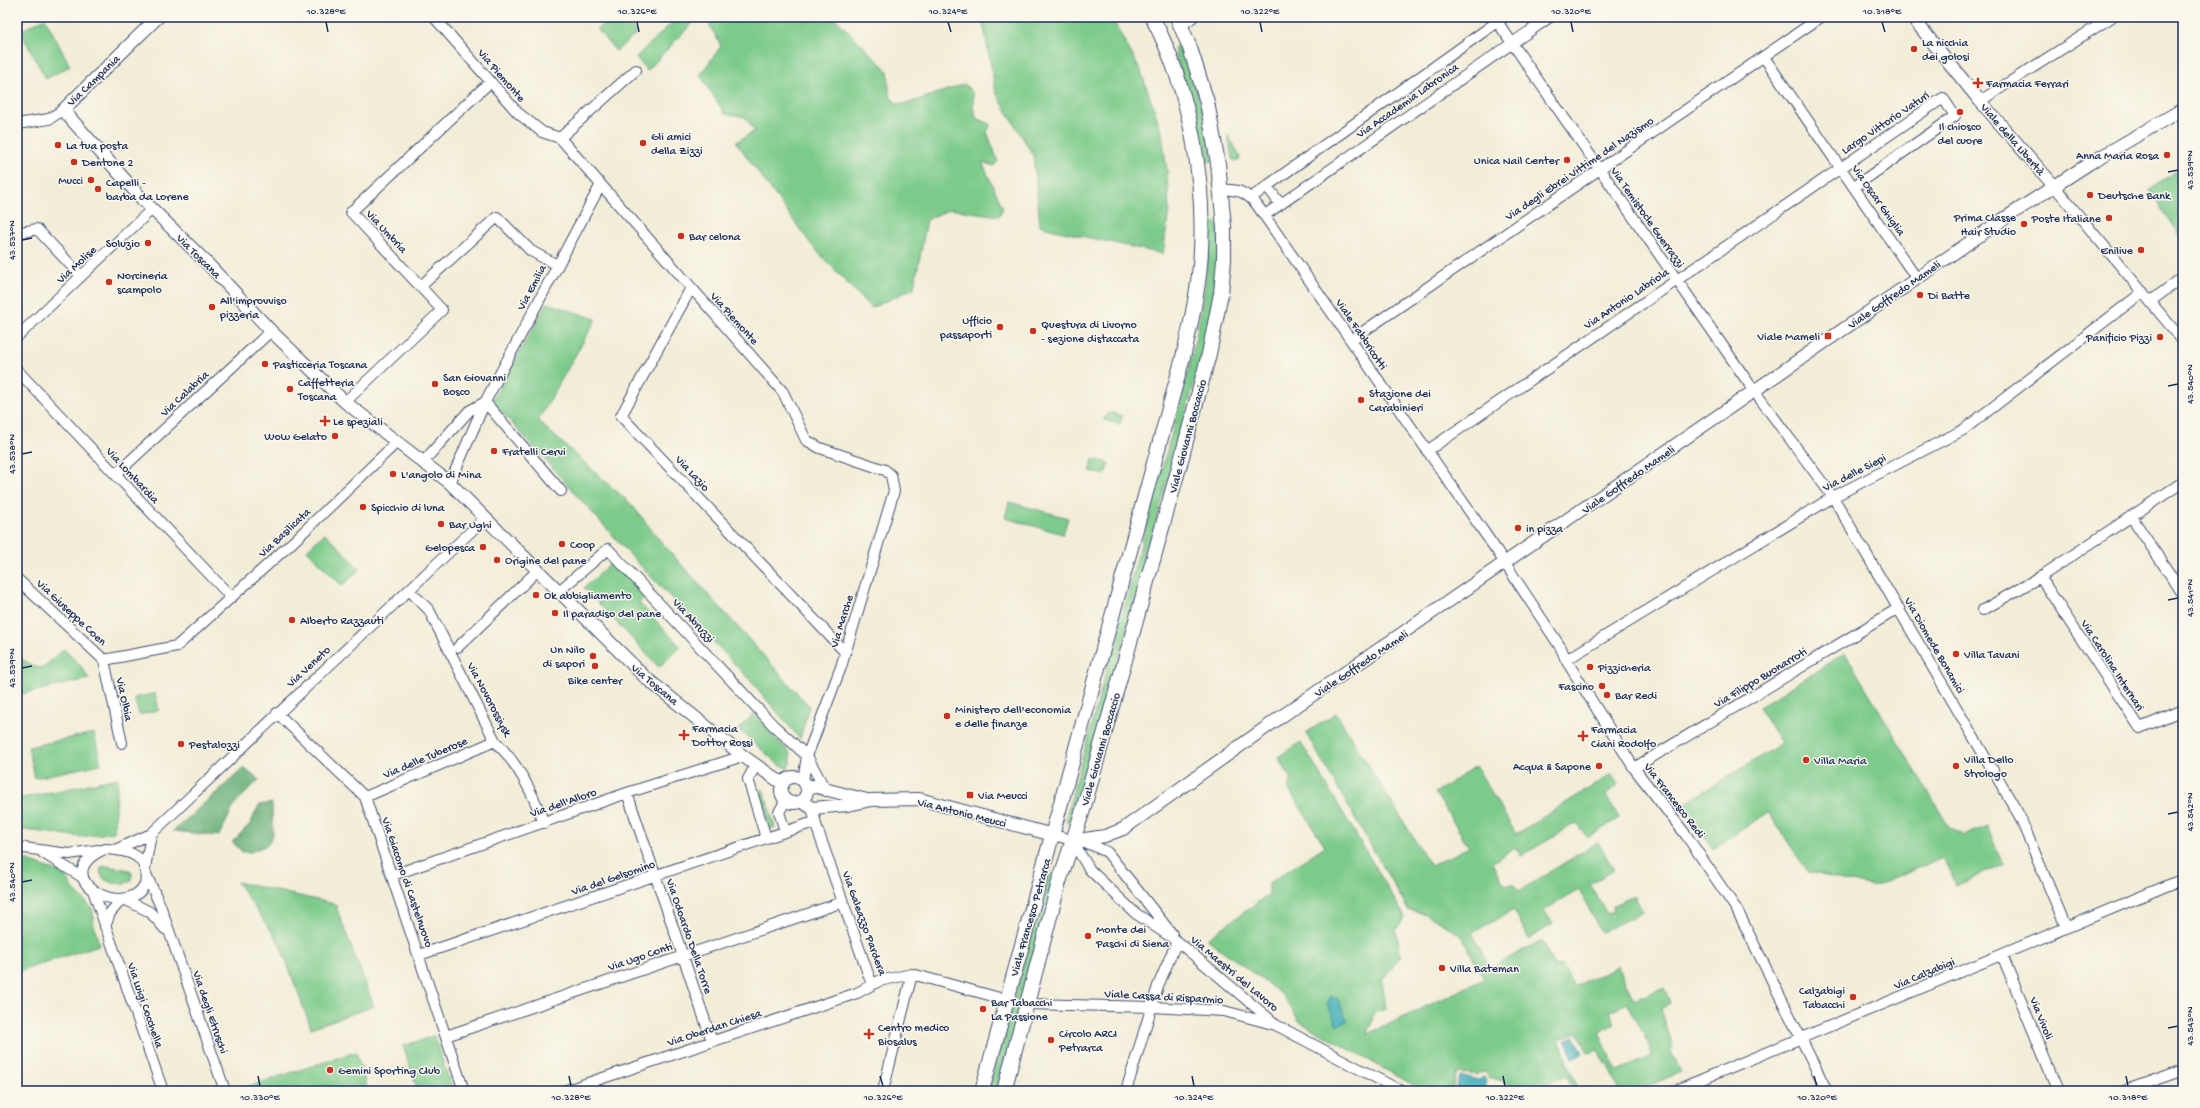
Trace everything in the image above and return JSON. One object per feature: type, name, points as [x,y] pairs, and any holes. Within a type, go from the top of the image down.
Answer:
[{"type":"main road","name":"Viale Giovanni Boccaccio","points":[[1053,835],[1190,331],[1200,264],[1199,193],[1196,161],[1183,101],[1161,36],[1152,17]]},
{"type":"main road","name":"Viale Giovanni Boccaccio","points":[[1072,841],[1102,744],[1209,354],[1221,293],[1224,260],[1222,190],[1211,117],[1196,66],[1179,21]]},
{"type":"main road","points":[[1161,36],[1179,21]]},
{"type":"main road","points":[[1199,193],[1222,190]]},
{"type":"main road","name":"Viale Francesco Petrarca","points":[[982,1091],[1053,835]]},
{"type":"main road","name":"Viale Francesco Petrarca","points":[[1004,1091],[1055,898],[1072,841]]},
{"type":"street","name":"Via Campania","points":[[17,124],[49,118],[63,110],[158,17]]},
{"type":"street","name":"Via Piemonte","points":[[434,17],[490,82],[528,121],[542,132],[560,138],[600,186],[783,392],[806,440],[820,448],[889,472],[893,480],[894,491]]},
{"type":"street","points":[[1179,21],[1193,17]]},
{"type":"street","name":"Via Accademia Labronica","points":[[1265,215],[1550,17]]},
{"type":"street","name":"Via degli Ebrei Vittime del Nazismo","points":[[1351,340],[1821,17]]},
{"type":"street","name":"Viale della Libertà","points":[[1912,17],[1980,101],[2055,187]]},
{"type":"street","points":[[1980,101],[2112,17]]},
{"type":"street","name":"Via Accademia Labronica","points":[[1251,198],[1498,19]]},
{"type":"street","name":"Via Temistocle Guerrazzi","points":[[1498,19],[1512,43],[1754,392]]},
{"type":"street","name":"Via Oscar Ghiglia","points":[[1764,57],[1917,279]]},
{"type":"street","points":[[560,138],[636,70]]},
{"type":"street","name":"Via Umbria","points":[[345,402],[442,310],[351,212],[490,82]]},
{"type":"street","name":"Largo Vittorio Vaturi","points":[[1840,168],[1942,98],[1956,116],[1854,187]]},
{"type":"street","name":"Viale Goffredo Mameli","points":[[1072,841],[1105,836],[1123,829],[1281,717],[2002,220],[2090,163],[2183,109]]},
{"type":"street","name":"Via Toscana","points":[[63,110],[152,209],[206,262],[271,331],[345,402],[396,444],[423,462],[450,483],[637,670],[744,756],[783,784]]},
{"type":"street","name":"Via Antonio Labriola","points":[[1427,451],[1840,168]]},
{"type":"street","name":"Via Emilia","points":[[450,483],[486,402],[600,186]]},
{"type":"street","points":[[1267,186],[1280,204]]},
{"type":"street","points":[[2055,187],[2183,341]]},
{"type":"street","points":[[1222,190],[1238,190],[1251,198]]},
{"type":"street","name":"Viale Fabbricotti","points":[[1251,198],[1265,215],[1505,564]]},
{"type":"street","name":"Via Molise","points":[[17,337],[152,209]]},
{"type":"street","points":[[421,286],[497,217],[531,251],[557,265]]},
{"type":"street","points":[[17,233],[37,229],[81,276]]},
{"type":"street","points":[[2151,301],[2183,277]]},
{"type":"street","name":"Via Lazio","points":[[691,288],[621,416],[845,652]]},
{"type":"street","name":"Via delle Siepi","points":[[1566,660],[1833,496],[1974,423],[2143,292]]},
{"type":"street","name":"Via Calabria","points":[[116,474],[271,331]]},
{"type":"street","name":"Via Lombardia","points":[[17,370],[231,597]]},
{"type":"street","name":"Via Diomede Bonamici","points":[[1754,392],[1833,496],[1899,608],[2026,828],[2066,927]]},
{"type":"street","points":[[423,462],[469,411],[486,402],[561,491]]},
{"type":"street","name":"Via Basilicata","points":[[188,638],[396,444]]},
{"type":"street","points":[[1983,610],[2040,577],[2183,482]]},
{"type":"street","name":"Via Marche","points":[[804,782],[807,756],[845,652],[894,491]]},
{"type":"street","points":[[2131,516],[2183,594]]},
{"type":"street","name":"Via Veneto","points":[[117,850],[151,834],[277,713],[485,518]]},
{"type":"street","name":"Via Abruzzi","points":[[558,591],[608,549],[773,725],[807,756]]},
{"type":"street","name":"Via Francesco Redi","points":[[1505,564],[1561,648],[1566,660],[1634,768],[1686,835],[1737,910],[1827,1091]]},
{"type":"street","points":[[458,647],[537,571]]},
{"type":"street","name":"Via Carolina Internari","points":[[2040,577],[2140,728],[2183,710]]},
{"type":"street","name":"Via Giuseppe Coen","points":[[17,579],[104,660],[177,646],[188,638]]},
{"type":"street","name":"Via Novorossiysk","points":[[409,590],[429,610],[495,741],[511,757],[531,790],[544,822]]},
{"type":"street","name":"Via Filippo Buonarroti","points":[[1634,768],[1899,608]]},
{"type":"street","name":"Via Olbia","points":[[104,660],[122,743]]},
{"type":"street","name":"Via Giacomo di Castelnuovo","points":[[277,713],[365,797],[393,876],[464,1091]]},
{"type":"street","name":"Via delle Tuberose","points":[[365,797],[495,741]]},
{"type":"street","name":"Via dell'Alloro","points":[[393,876],[627,793],[744,756]]},
{"type":"street","points":[[807,756],[826,791]]},
{"type":"street","points":[[756,765],[748,779],[766,838]]},
{"type":"street","points":[[791,778],[804,782],[806,794],[801,801],[793,803],[786,800],[782,793],[783,784],[791,778]]},
{"type":"street","name":"Via Antonio Meucci","points":[[804,782],[826,791],[871,800]]},
{"type":"street","name":"Via Odoardo Della Torre","points":[[627,793],[712,1042]]},
{"type":"street","name":"Via Antonio Meucci","points":[[812,808],[848,805],[871,800],[909,799],[928,801],[1053,835]]},
{"type":"street","points":[[785,831],[779,812],[786,800]]},
{"type":"street","points":[[801,801],[812,808]]},
{"type":"street","name":"Via Galeazzo Pardera","points":[[812,808],[814,822],[844,902],[872,985],[879,981],[912,974],[1007,1000]]},
{"type":"street","name":"Via del Gelsomino","points":[[419,955],[814,822]]},
{"type":"street","points":[[105,927],[110,913],[123,899],[140,892],[145,884],[151,834]]},
{"type":"street","points":[[1053,835],[1072,841]]},
{"type":"street","name":"Via Maestri del Lavoro","points":[[1072,841],[1100,848],[1112,857],[1177,941]]},
{"type":"street","name":"Via Maestri del Lavoro","points":[[1072,841],[1083,860],[1099,879],[1135,913],[1177,941],[1276,1025]]},
{"type":"street","points":[[17,847],[37,851],[75,854],[105,849],[117,850],[134,854],[141,860],[146,871]]},
{"type":"street","points":[[82,877],[83,870],[89,860],[105,849]]},
{"type":"street","points":[[37,851],[67,866],[82,877],[86,885],[94,893],[123,899]]},
{"type":"street","name":"Via degli Etruschi","points":[[146,871],[173,941],[225,1091]]},
{"type":"street","name":"Via Calzabigi","points":[[1674,1091],[2183,879]]},
{"type":"street","name":"Via Luigi Cocchella","points":[[94,893],[162,1091]]},
{"type":"street","name":"Via degli Etruschi","points":[[123,899],[153,914],[173,941]]},
{"type":"street","name":"Via Ugo Conti","points":[[446,1036],[844,902]]},
{"type":"street","points":[[1126,1091],[1161,979],[1177,941]]},
{"type":"street","name":"Via Vivoli","points":[[2002,954],[2058,1091]]},
{"type":"street","points":[[884,1091],[912,974]]},
{"type":"street","name":"Via Oberdan Chiesa","points":[[564,1091],[857,993],[872,985]]},
{"type":"street","name":"Viale Cassa di Risparmio","points":[[1028,1004],[1152,1007],[1224,1011],[1276,1025],[1401,1091]]},
{"type":"street","points":[[2124,1091],[2183,1070]]},
{"type":"green space","points":[[611,17],[623,17],[637,33],[616,51],[597,29]]},
{"type":"green space","points":[[678,17],[698,17],[647,71],[636,57]]},
{"type":"green space","points":[[718,17],[834,17],[888,71],[891,98],[899,103],[906,104],[965,84],[973,94],[973,107],[977,119],[991,124],[987,132],[998,161],[994,166],[982,162],[1003,208],[999,216],[950,209],[927,220],[914,288],[871,308],[813,247],[736,142],[755,131],[745,117],[725,114],[700,75],[721,46],[708,22]]},
{"type":"green space","points":[[1111,17],[1141,71],[1162,133],[1167,172],[1169,210],[1163,254],[1050,229],[1040,225],[1033,155],[996,93],[982,18]]},
{"type":"green space","points":[[45,18],[70,66],[46,79],[20,31]]},
{"type":"green space","points":[[1179,44],[1183,47],[1202,108],[1213,161],[1203,162],[1174,48]]},
{"type":"green space","points":[[1228,135],[1240,156],[1239,161],[1232,159]]},
{"type":"green space","points":[[2183,165],[2183,240],[2150,190]]},
{"type":"green space","points":[[1215,222],[1218,225],[1220,247],[1212,318],[1074,821],[1067,824],[1066,817],[1185,385],[1202,306],[1208,257],[1208,227],[1210,224]]},
{"type":"green space","points":[[547,303],[596,319],[538,421],[632,505],[662,543],[809,706],[800,739],[750,680],[634,559],[492,401]]},
{"type":"green space","points":[[1112,413],[1122,416],[1120,424],[1104,420],[1107,414]]},
{"type":"green space","points":[[1093,459],[1109,463],[1105,475],[1090,471]]},
{"type":"green space","points":[[1009,502],[1068,518],[1063,534],[1005,518]]},
{"type":"green space","points":[[325,533],[360,569],[342,586],[307,550]]},
{"type":"green space","points":[[613,561],[646,596],[639,603],[681,647],[659,667],[584,588]]},
{"type":"green space","points":[[64,649],[81,666],[89,679],[17,695],[17,656],[34,667],[43,668]]},
{"type":"green space","points":[[1845,653],[1949,827],[1964,836],[1987,826],[2003,865],[1955,885],[1943,858],[1873,887],[1808,872],[1768,812],[1713,849],[1682,805],[1781,744],[1759,707]]},
{"type":"green space","points":[[155,693],[159,710],[139,715],[134,698]]},
{"type":"green space","points":[[1336,713],[1431,866],[1469,847],[1435,793],[1476,766],[1516,834],[1612,774],[1618,785],[1606,794],[1619,818],[1588,838],[1576,823],[1521,856],[1515,847],[1492,863],[1505,885],[1513,884],[1519,891],[1598,842],[1614,870],[1590,884],[1607,914],[1614,911],[1612,906],[1634,895],[1643,912],[1601,932],[1579,890],[1544,910],[1553,924],[1529,939],[1514,910],[1472,933],[1490,968],[1542,940],[1554,967],[1562,964],[1574,987],[1618,966],[1634,1000],[1664,987],[1670,1003],[1661,1009],[1673,1048],[1670,1050],[1681,1072],[1636,1091],[1620,1091],[1608,1064],[1605,1064],[1598,1050],[1588,1053],[1578,1032],[1559,1039],[1579,1091],[1574,1091],[1567,1075],[1543,1086],[1545,1091],[1510,1091],[1511,1085],[1497,1079],[1489,1079],[1486,1072],[1479,1073],[1477,1075],[1457,1072],[1453,1090],[1455,1091],[1428,1091],[1415,1086],[1300,1022],[1281,994],[1207,939],[1269,894],[1269,883],[1325,846],[1288,788],[1292,780],[1278,757],[1301,742],[1405,917],[1396,930],[1401,956],[1382,980],[1386,1009],[1374,1013],[1368,1034],[1484,979],[1462,936],[1426,914],[1408,910],[1306,733]],"holes":[[[1627,1003],[1640,1029],[1645,1033],[1652,1056],[1617,1071],[1599,1033],[1615,1023],[1610,1011]]]},
{"type":"green space","points":[[754,714],[790,753],[791,761],[788,768],[778,764],[738,729]]},
{"type":"green space","points":[[94,733],[101,764],[35,778],[28,747]]},
{"type":"green space","points":[[244,768],[259,780],[235,804],[219,836],[173,831]]},
{"type":"green space","points":[[118,778],[114,832],[83,837],[17,829],[17,797],[18,799]]},
{"type":"green space","points":[[763,789],[775,827],[770,829],[758,791]]},
{"type":"green space","points":[[272,803],[273,834],[268,845],[251,852],[242,852],[232,842],[250,824],[259,805]]},
{"type":"green space","points":[[17,857],[62,873],[68,879],[73,889],[91,907],[99,945],[17,972]]},
{"type":"green space","points":[[106,866],[130,870],[132,874],[131,881],[121,884],[106,880],[102,877],[100,872],[101,867]]},
{"type":"green space","points":[[1052,873],[1054,878],[996,1091],[988,1091],[1047,879]]},
{"type":"green space","points":[[237,882],[335,904],[374,1006],[311,1028],[280,944]]},
{"type":"green space","points":[[434,1036],[453,1091],[418,1091],[403,1046]]},
{"type":"green space","name":"Gemini Sporting Club","points":[[356,1052],[368,1091],[244,1091],[243,1088]]},
{"type":"water","points":[[1331,996],[1335,999],[1337,998],[1348,1021],[1337,1025],[1327,1003]]},
{"type":"water","points":[[1575,1036],[1583,1054],[1573,1058],[1565,1040]]},
{"type":"water","points":[[1460,1075],[1479,1080],[1483,1076],[1486,1081],[1484,1090],[1472,1088],[1471,1091],[1456,1091]]},
{"type":"place","name":"La nicchia dei golosi","points":[[1914,49]]},
{"type":"place","name":"Farmacia Ferrari","points":[[1978,83]]},
{"type":"place","name":"Il chiosco del cuore","points":[[1960,112]]},
{"type":"place","name":"Gli amici della Zizzi","points":[[643,143]]},
{"type":"place","name":"La tua posta","points":[[58,145]]},
{"type":"place","name":"Anna Maria Rosa","points":[[2167,155]]},
{"type":"place","name":"Unica Nail Center","points":[[1567,160]]},
{"type":"place","name":"Dentone 2","points":[[74,162]]},
{"type":"place","name":"Mucci","points":[[91,180]]},
{"type":"place","name":"Capelli - barba da Lorene","points":[[98,189]]},
{"type":"place","name":"Deutsche Bank","points":[[2090,195]]},
{"type":"place","name":"Poste Italiane","points":[[2109,218]]},
{"type":"place","name":"Prima Classe Hair Studio","points":[[2024,224]]},
{"type":"place","name":"Bar celona","points":[[681,236]]},
{"type":"place","name":"Soluzio","points":[[148,243]]},
{"type":"place","name":"Enilive","points":[[2141,250]]},
{"type":"place","name":"Norcineria scampolo","points":[[109,282]]},
{"type":"place","name":"Di Batte","points":[[1920,295]]},
{"type":"place","name":"All'improvviso pizzeria","points":[[212,307]]},
{"type":"place","name":"Ufficio passaporti","points":[[1000,327]]},
{"type":"place","name":"Questura di Livorno - sezione distaccata","points":[[1033,331]]},
{"type":"place","name":"Viale Mameli","points":[[1828,336]]},
{"type":"place","name":"Panificio Pizzi","points":[[2160,337]]},
{"type":"place","name":"Pasticceria Toscana","points":[[265,364]]},
{"type":"place","name":"San Giovanni Bosco","points":[[435,384]]},
{"type":"place","name":"Caffetteria Toscana","points":[[290,389]]},
{"type":"place","name":"Stazione dei Carabinieri","points":[[1361,400]]},
{"type":"place","name":"Le speziali","points":[[325,421]]},
{"type":"place","name":"Wow Gelato","points":[[335,436]]},
{"type":"place","name":"Fratelli Cervi","points":[[494,451]]},
{"type":"place","name":"L'angolo di Mina","points":[[393,474]]},
{"type":"place","name":"Spicchio di luna","points":[[363,507]]},
{"type":"place","name":"Bar Ughi","points":[[441,524]]},
{"type":"place","name":"in pizza","points":[[1518,528]]},
{"type":"place","name":"Coop","points":[[562,544]]},
{"type":"place","name":"Gelopesca","points":[[483,547]]},
{"type":"place","name":"Origine del pane","points":[[497,560]]},
{"type":"place","name":"Ok abbigliamento","points":[[536,595]]},
{"type":"place","name":"Il paradiso del pane","points":[[555,613]]},
{"type":"place","name":"Alberto Razzauti","points":[[292,620]]},
{"type":"place","name":"Villa Tavani","points":[[1956,654]]},
{"type":"place","name":"Un Nilo di sapori","points":[[593,656]]},
{"type":"place","name":"Bike center","points":[[595,666]]},
{"type":"place","name":"Pizzicheria","points":[[1590,667]]},
{"type":"place","name":"Fascino","points":[[1602,686]]},
{"type":"place","name":"Bar Redi","points":[[1607,695]]},
{"type":"place","name":"Ministero dell'economia e delle finanze","points":[[947,716]]},
{"type":"place","name":"Farmacia Dottor Rossi","points":[[684,735]]},
{"type":"place","name":"Farmacia Ciani Rodolfo","points":[[1583,736]]},
{"type":"place","name":"Pestalozzi","points":[[181,744]]},
{"type":"place","name":"Villa Maria","points":[[1806,760]]},
{"type":"place","name":"Acqua & Sapone","points":[[1599,766]]},
{"type":"place","name":"Villa Dello Strologo","points":[[1956,766]]},
{"type":"place","name":"Via Meucci","points":[[970,795]]},
{"type":"place","name":"Monte dei Paschi di Siena","points":[[1088,936]]},
{"type":"place","name":"Villa Bateman","points":[[1442,968]]},
{"type":"place","name":"Calzabigi Tabacchi","points":[[1853,997]]},
{"type":"place","name":"Bar Tabacchi La Passione","points":[[983,1009]]},
{"type":"place","name":"Centro medico Biosalus","points":[[869,1034]]},
{"type":"place","name":"Circolo ARCI Petrarca","points":[[1051,1040]]},
{"type":"place","name":"Gemini Sporting Club","points":[[330,1070]]}]
